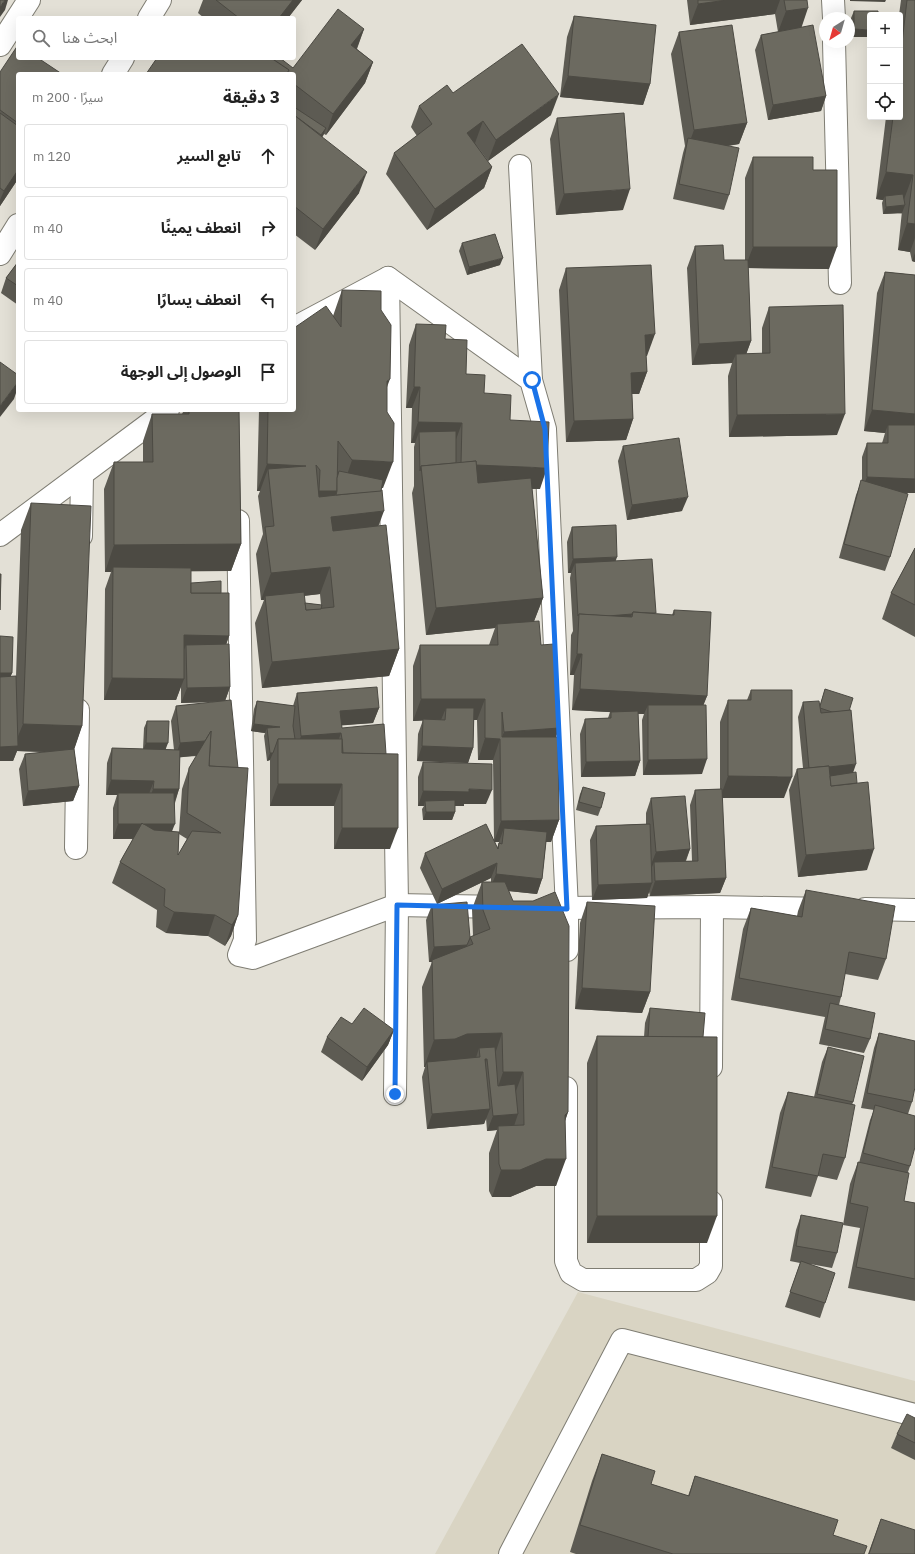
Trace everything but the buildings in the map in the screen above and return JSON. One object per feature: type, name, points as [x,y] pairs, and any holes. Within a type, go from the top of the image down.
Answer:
[{"type":"street","points":[[19,16],[29,0]]},
{"type":"street","points":[[150,16],[160,0]]},
{"type":"street","points":[[833,0],[834,12]]},
{"type":"street","points":[[0,45],[16,20]]},
{"type":"street","points":[[834,48],[840,283]]},
{"type":"street","points":[[114,72],[122,60]]},
{"type":"street","points":[[520,166],[532,380],[545,429],[567,909],[567,971]]},
{"type":"street","points":[[0,254],[16,229]]},
{"type":"street","points":[[388,278],[532,380]]},
{"type":"street","points":[[296,327],[388,278]]},
{"type":"street","points":[[388,278],[397,905],[395,1094]]},
{"type":"street","points":[[0,534],[82,475],[165,412]]},
{"type":"street","points":[[81,554],[82,475]]},
{"type":"street","points":[[238,505],[245,940],[239,955],[253,958],[397,905],[567,909],[712,907],[915,910]]},
{"type":"street","points":[[76,848],[78,689]]},
{"type":"street","points":[[711,1091],[712,907]]},
{"type":"street","points":[[566,1065],[566,1261],[571,1273],[583,1280],[696,1280],[707,1273],[711,1266],[711,1179]]},
{"type":"street","points":[[510,1554],[622,1340],[915,1415]]},
{"type":"shaded area","points":[[578,1292],[915,1381],[915,1554],[435,1554]]},
{"type":"route","points":[[395,1094],[397,905],[567,909],[545,429],[532,380]]}]
